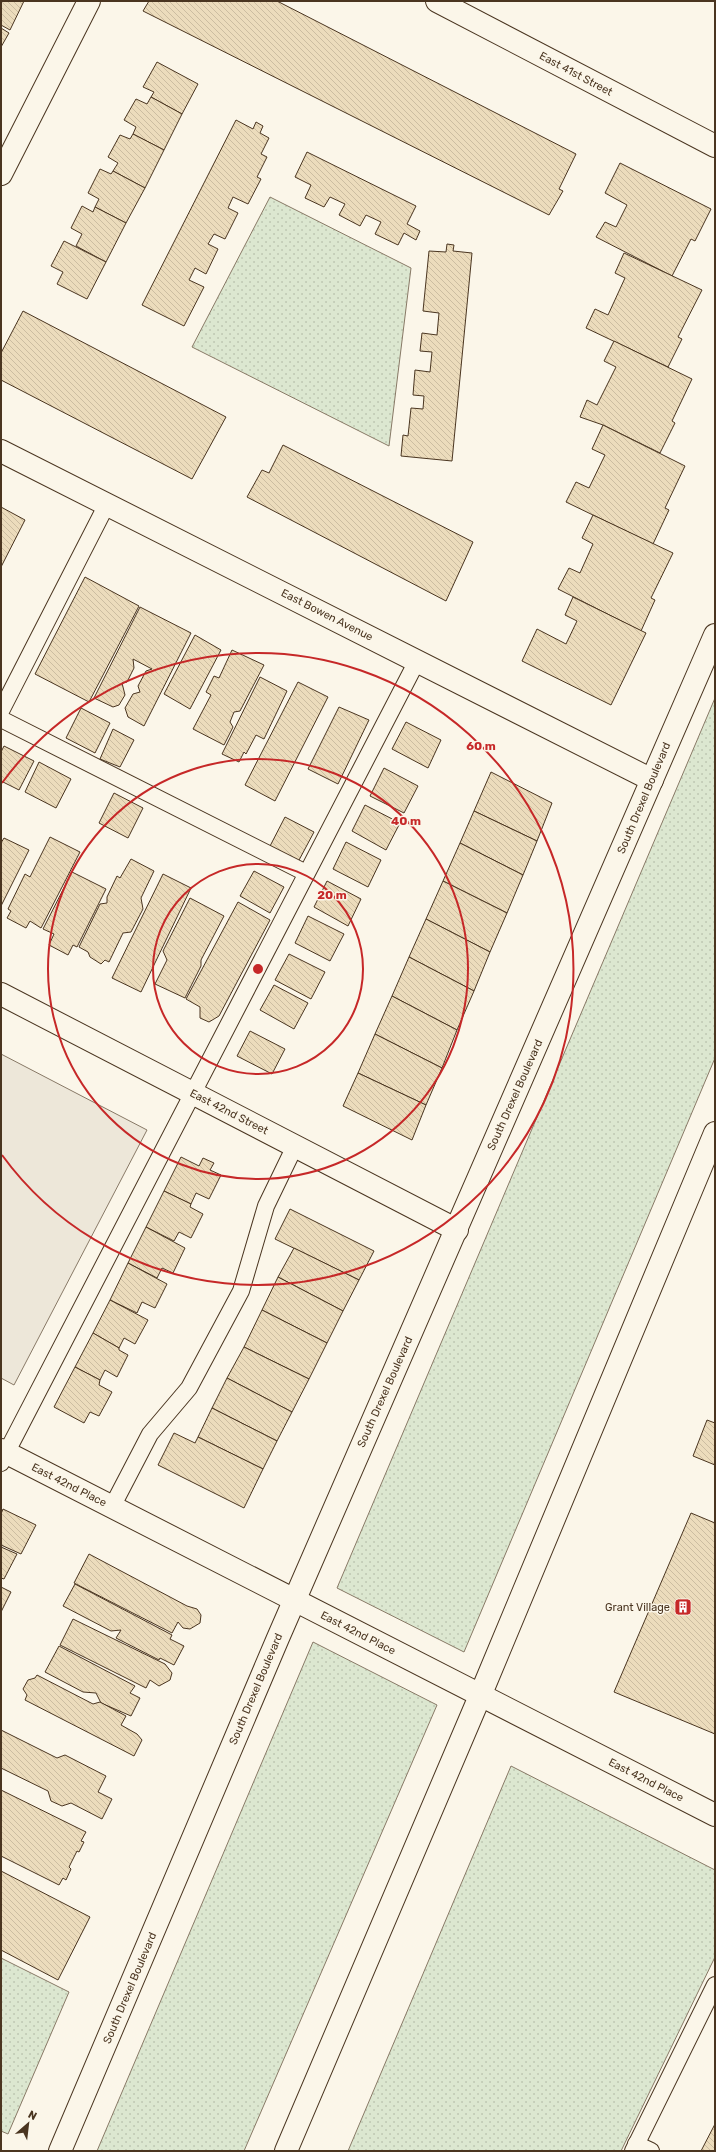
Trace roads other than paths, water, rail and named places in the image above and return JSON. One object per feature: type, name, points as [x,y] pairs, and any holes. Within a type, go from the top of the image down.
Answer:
[{"type":"street","points":[[1,174],[89,1]]},
{"type":"street","name":"East 41st Street","points":[[437,1],[715,146]]},
{"type":"street","name":"East Bowen Avenue","points":[[1,451],[652,780]]},
{"type":"street","name":"South Drexel Boulevard","points":[[60,2151],[294,1600],[457,1230],[715,636]]},
{"type":"street","name":"East 42nd Street","points":[[1,994],[457,1230]]},
{"type":"street","points":[[286,2151],[480,1696],[715,1133]]},
{"type":"street","name":"East 42nd Place","points":[[3,1455],[112,1507],[715,1815]]},
{"type":"lane","points":[[1,711],[107,504]]},
{"type":"lane","points":[[3,1455],[417,661]]},
{"type":"lane","points":[[1,719],[306,873]]},
{"type":"lane","points":[[112,1507],[150,1434],[189,1388],[240,1291],[266,1206],[295,1146]]},
{"type":"lane","points":[[650,2151],[634,2147],[715,1985]]},
{"type":"place","name":"Grant Village","points":[[683,1607]]}]
